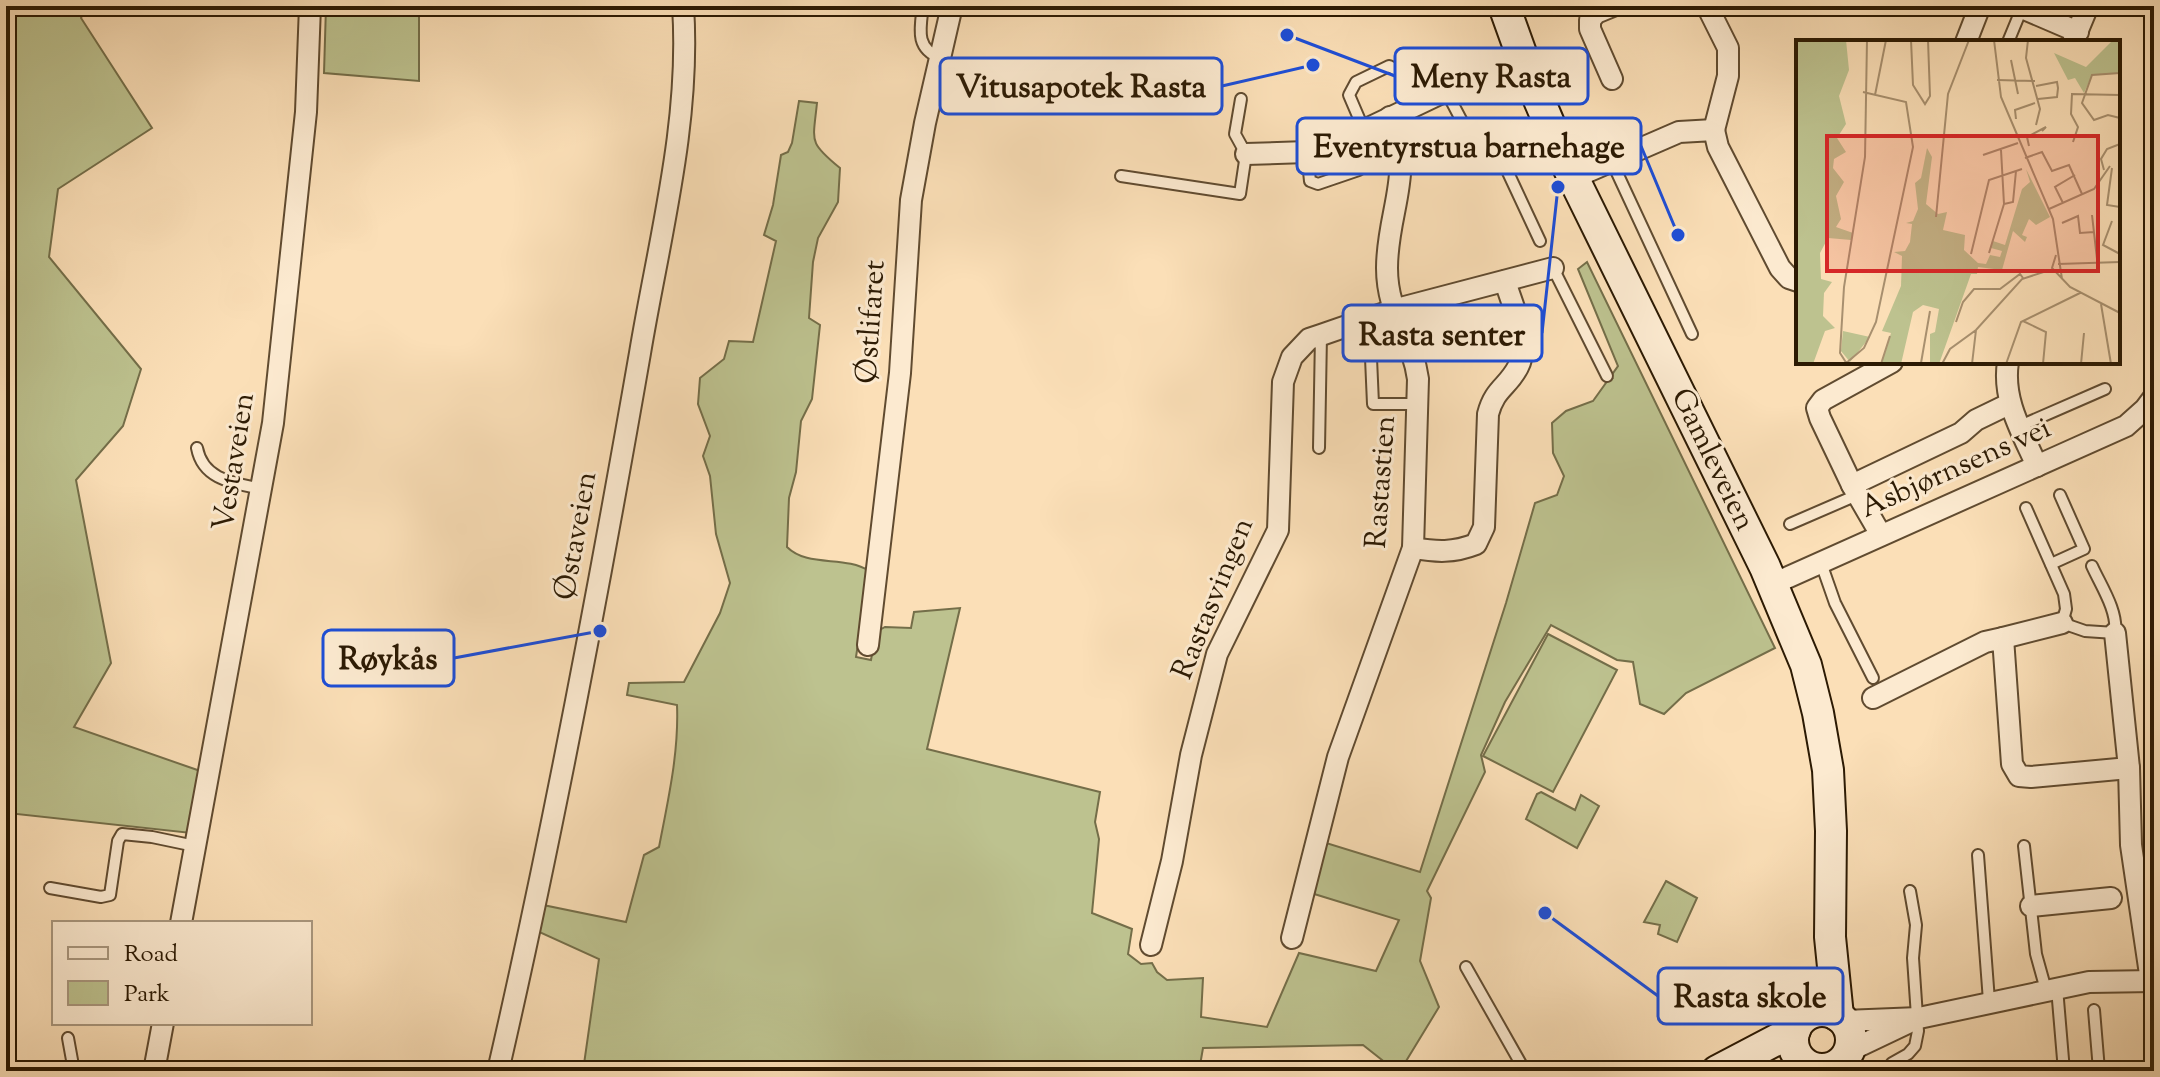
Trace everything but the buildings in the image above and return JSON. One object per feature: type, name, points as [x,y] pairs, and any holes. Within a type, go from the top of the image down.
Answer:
[{"type":"main road","name":"Gamleveien","points":[[1504,6],[1522,59],[1573,178],[1773,584],[1806,665],[1824,742],[1831,831],[1833,1037],[1794,1048],[1811,1067]]},
{"type":"main road","points":[[1717,1071],[1833,1037],[1836,1066],[1829,1069],[1726,1071]]},
{"type":"street","name":"Vestaveien","points":[[181,921],[277,398],[308,90],[310,6]]},
{"type":"street","name":"Østaveien","points":[[498,1071],[588,646],[671,179],[683,92],[683,6]]},
{"type":"street","name":"Østlifaret","points":[[868,645],[900,373],[911,200],[952,6]]},
{"type":"street","points":[[1612,79],[1590,29],[1590,20],[1596,13],[1613,6]]},
{"type":"street","points":[[1707,6],[1728,48],[1728,76],[1714,130],[1718,147],[1780,268],[1789,278],[1796,280]]},
{"type":"street","points":[[1967,40],[1980,6]]},
{"type":"street","points":[[2020,7],[2076,37],[2088,6]]},
{"type":"street","points":[[1246,154],[1307,152],[1335,144],[1522,59]]},
{"type":"street","name":"Rastastien","points":[[1292,938],[1338,757],[1413,548],[1418,379],[1415,357],[1388,296],[1391,225],[1402,172],[1402,148],[1390,117]]},
{"type":"street","points":[[1573,178],[1679,132],[1714,130]]},
{"type":"street","name":"Rastasvingen","points":[[1151,945],[1172,861],[1191,755],[1217,654],[1278,530],[1283,382],[1292,357],[1309,339],[1393,310],[1553,268]]},
{"type":"street","points":[[1413,548],[1440,553],[1457,551],[1476,544],[1484,527],[1488,414],[1493,398],[1518,368],[1522,355],[1521,339],[1505,281]]},
{"type":"street","points":[[1881,535],[1855,490],[1817,408],[1823,400],[1888,364]]},
{"type":"street","points":[[2008,364],[2006,389],[2009,404],[2037,466]]},
{"type":"street","name":"Asbjørnsens vei","points":[[1773,584],[2126,426],[2154,397]]},
{"type":"street","points":[[1855,490],[2009,404]]},
{"type":"street","points":[[1873,688],[1985,642],[2062,623]]},
{"type":"street","points":[[1833,1037],[2051,989],[2090,989],[2152,981],[2131,845],[2129,768],[2115,633]]},
{"type":"street","points":[[2003,638],[2012,764],[2019,776],[2129,768]]},
{"type":"street","points":[[2031,906],[2111,898]]},
{"type":"street","points":[[1833,1037],[1919,1018]]},
{"type":"street","points":[[154,1071],[163,1025]]},
{"type":"lane","points":[[923,6],[920,23],[922,44],[929,54],[941,58]]},
{"type":"lane","points":[[2009,40],[2020,7]]},
{"type":"lane","points":[[1364,130],[1349,95],[1356,82],[1389,66],[1400,72],[1415,106]]},
{"type":"lane","points":[[1446,91],[1466,129],[1490,134],[1540,241]]},
{"type":"lane","points":[[1121,176],[1240,194],[1246,154],[1235,134],[1241,99]]},
{"type":"lane","points":[[1307,152],[1310,181],[1318,184],[1359,170]]},
{"type":"lane","points":[[1612,162],[1692,334]]},
{"type":"lane","points":[[1553,268],[1607,376]]},
{"type":"lane","points":[[1319,448],[1321,335]]},
{"type":"lane","points":[[1371,358],[1373,404],[1417,404]]},
{"type":"lane","points":[[2020,426],[2105,389]]},
{"type":"lane","points":[[197,448],[201,463],[215,476],[262,489]]},
{"type":"lane","points":[[1790,524],[1855,490]]},
{"type":"lane","points":[[2051,564],[2084,549],[2060,495]]},
{"type":"lane","points":[[2026,508],[2064,594],[2066,609],[2062,623],[2085,631],[2115,633],[2112,611],[2092,566]]},
{"type":"lane","points":[[1821,563],[1835,603],[1873,688]]},
{"type":"lane","points":[[50,888],[101,897],[110,895],[119,836],[122,834],[195,846]]},
{"type":"lane","points":[[2024,846],[2037,964],[2051,989],[2064,1071]]},
{"type":"lane","points":[[1978,855],[1989,1001]]},
{"type":"lane","points":[[1887,1071],[1892,1063],[1915,1046],[1919,1018],[1913,958],[1916,925],[1910,891]]},
{"type":"lane","points":[[1466,967],[1525,1071]]},
{"type":"lane","points":[[2094,1010],[2099,1070],[2095,1071]]},
{"type":"lane","points":[[68,1038],[74,1071]]},
{"type":"green space","points":[[6,6],[86,6],[81,18],[152,128],[58,189],[49,257],[141,369],[123,426],[76,480],[111,663],[74,727],[206,773],[191,833],[8,813],[6,816]]},
{"type":"green space","points":[[326,6],[419,6],[419,81],[324,73]]},
{"type":"green space","points":[[799,101],[817,103],[815,140],[822,152],[840,168],[838,202],[818,238],[813,262],[809,318],[820,325],[812,399],[801,421],[796,472],[789,498],[787,547],[805,557],[849,563],[869,571],[856,657],[871,660],[876,632],[885,627],[911,628],[914,612],[960,608],[927,749],[1100,792],[1095,822],[1099,839],[1092,913],[1132,929],[1128,954],[1141,964],[1152,963],[1167,980],[1203,978],[1201,1017],[1267,1027],[1299,953],[1376,971],[1399,920],[1311,893],[1323,842],[1420,872],[1535,503],[1557,495],[1564,476],[1553,453],[1552,423],[1566,411],[1593,401],[1618,366],[1578,269],[1587,262],[1775,648],[1686,693],[1664,714],[1640,704],[1633,662],[1617,660],[1551,625],[1505,702],[1481,755],[1485,772],[1427,891],[1431,898],[1420,961],[1439,1007],[1400,1071],[1363,1045],[1203,1048],[1199,1071],[583,1071],[599,959],[537,931],[543,905],[626,922],[644,855],[659,847],[675,759],[677,705],[627,695],[629,683],[684,682],[720,613],[730,583],[716,534],[710,476],[703,456],[710,436],[698,404],[700,378],[724,359],[729,341],[753,342],[776,241],[764,235],[773,205],[781,155],[788,152],[792,143]]},
{"type":"green space","points":[[1548,634],[1617,670],[1553,792],[1483,756]]},
{"type":"green space","points":[[1541,792],[1575,810],[1581,795],[1599,806],[1577,848],[1526,819],[1537,794]]},
{"type":"green space","points":[[1666,881],[1697,898],[1677,942],[1658,934],[1660,925],[1644,922]]},
{"type":"place","name":"Meny Rasta","points":[[1287,35]]},
{"type":"place","name":"Vitusapotek Rasta","points":[[1313,65]]},
{"type":"place","name":"Rasta senter","points":[[1558,187]]},
{"type":"place","name":"Eventyrstua barnehage","points":[[1678,235]]},
{"type":"place","name":"Røykås","points":[[600,631]]},
{"type":"place","name":"Rasta skole","points":[[1545,913]]}]
